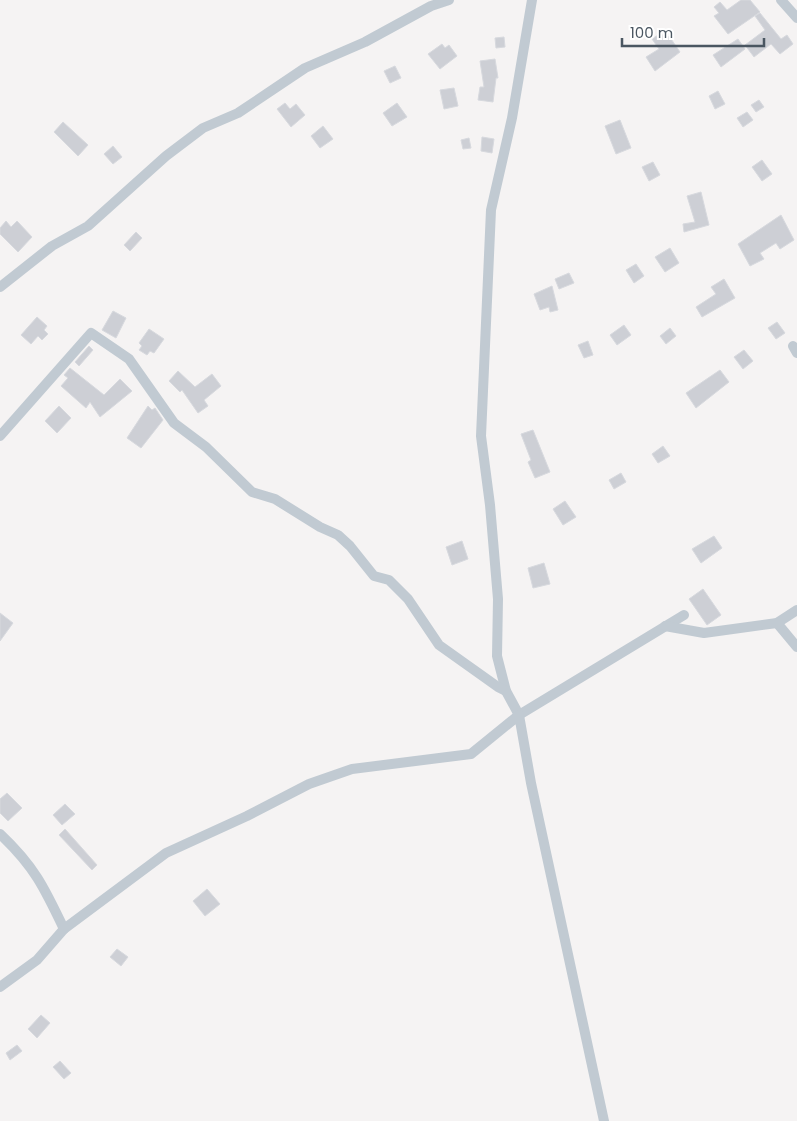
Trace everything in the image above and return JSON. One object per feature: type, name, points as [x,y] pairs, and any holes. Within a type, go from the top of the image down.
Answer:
[{"type":"street","points":[[0,287],[52,246],[88,226],[166,156],[203,128],[238,114],[305,68],[365,42],[431,6],[449,0]]},
{"type":"street","points":[[532,0],[512,118],[491,210],[481,436],[497,582],[497,656],[506,691],[519,715],[531,783],[604,1121]]},
{"type":"street","points":[[781,0],[797,18]]},
{"type":"street","points":[[0,436],[91,333],[128,359],[174,423],[206,447],[252,492],[275,498],[320,527],[338,535],[350,546],[374,576],[390,580],[408,599],[439,645],[506,691]]},
{"type":"street","points":[[665,626],[704,633],[777,624],[797,610]]},
{"type":"street","points":[[0,987],[37,960],[64,929],[166,853],[247,816],[310,784],[352,770],[471,754],[519,715],[684,615]]},
{"type":"street","points":[[777,624],[797,647]]},
{"type":"street","points":[[0,834],[23,856],[43,884],[64,929]]},
{"type":"building","points":[[741,0],[750,0],[760,12],[728,34],[714,16],[719,13],[714,7],[720,2],[727,10]]},
{"type":"building","points":[[760,13],[781,39],[787,35],[793,44],[780,54],[771,44],[754,57],[745,45],[765,30],[755,16]]},
{"type":"building","points":[[661,33],[665,39],[669,36],[680,52],[655,71],[646,57],[659,49],[652,39]]},
{"type":"building","points":[[504,37],[505,47],[496,48],[495,38]]},
{"type":"building","points":[[738,39],[745,49],[721,67],[713,55]]},
{"type":"building","points":[[442,44],[445,48],[449,45],[457,56],[440,69],[428,54]]},
{"type":"building","points":[[495,59],[498,78],[496,78],[493,102],[478,100],[480,87],[484,87],[480,61]]},
{"type":"building","points":[[395,66],[401,78],[390,83],[384,71]]},
{"type":"building","points":[[454,88],[458,106],[444,109],[440,90]]},
{"type":"building","points":[[718,91],[725,104],[715,109],[709,96]]},
{"type":"building","points":[[759,100],[764,107],[756,112],[751,105]]},
{"type":"building","points":[[285,103],[290,109],[296,104],[305,115],[291,127],[277,109]]},
{"type":"building","points":[[397,103],[407,117],[392,126],[383,113]]},
{"type":"building","points":[[747,112],[753,120],[743,127],[737,118]]},
{"type":"building","points":[[620,120],[631,148],[616,154],[605,126]]},
{"type":"building","points":[[63,122],[88,145],[78,156],[54,132]]},
{"type":"building","points":[[323,126],[333,139],[320,148],[311,136]]},
{"type":"building","points":[[482,137],[494,139],[492,153],[481,151]]},
{"type":"building","points":[[469,138],[471,148],[463,149],[461,140]]},
{"type":"building","points":[[113,146],[122,157],[113,164],[104,154]]},
{"type":"building","points":[[762,160],[772,174],[762,181],[752,167]]},
{"type":"building","points":[[653,162],[660,175],[649,181],[642,167]]},
{"type":"building","points":[[701,192],[709,225],[684,232],[683,224],[695,222],[687,196]]},
{"type":"building","points":[[781,215],[794,240],[780,249],[776,243],[760,253],[764,259],[750,266],[738,244]]},
{"type":"building","points":[[6,221],[11,227],[17,221],[32,237],[18,252],[0,234],[0,228]]},
{"type":"building","points":[[136,232],[142,238],[130,251],[124,245]]},
{"type":"building","points":[[670,248],[679,263],[665,272],[655,257]]},
{"type":"building","points":[[636,264],[644,276],[634,283],[626,270]]},
{"type":"building","points":[[569,273],[574,283],[559,289],[555,279]]},
{"type":"building","points":[[724,279],[735,298],[702,317],[696,307],[716,294],[711,287]]},
{"type":"building","points":[[552,286],[558,310],[550,312],[549,307],[540,310],[534,294]]},
{"type":"building","points":[[113,311],[126,318],[116,338],[102,330]]},
{"type":"building","points":[[37,317],[47,326],[44,330],[48,334],[42,340],[38,336],[31,344],[21,335]]},
{"type":"building","points":[[777,322],[785,333],[776,339],[768,328]]},
{"type":"building","points":[[624,325],[631,335],[617,345],[610,335]]},
{"type":"building","points":[[670,328],[676,336],[666,344],[660,336]]},
{"type":"building","points":[[149,329],[164,339],[154,353],[150,351],[147,355],[139,350],[142,346],[139,343]]},
{"type":"building","points":[[588,341],[593,355],[584,358],[578,345]]},
{"type":"building","points":[[89,346],[93,350],[79,366],[75,362]]},
{"type":"building","points":[[744,350],[753,361],[743,369],[734,357]]},
{"type":"building","points":[[70,368],[104,395],[120,379],[132,391],[100,417],[90,402],[86,408],[61,386],[68,378],[64,375]]},
{"type":"building","points":[[720,370],[729,382],[696,408],[686,393]]},
{"type":"building","points":[[178,371],[195,387],[212,374],[221,386],[204,400],[208,406],[198,413],[182,390],[180,392],[169,381]]},
{"type":"building","points":[[59,406],[71,418],[57,433],[45,421]]},
{"type":"building","points":[[148,406],[152,410],[155,408],[163,420],[141,448],[127,438]]},
{"type":"building","points":[[533,430],[550,472],[535,478],[528,462],[531,460],[521,434]]},
{"type":"building","points":[[663,446],[670,456],[658,463],[652,454]]},
{"type":"building","points":[[621,473],[626,482],[614,489],[609,480]]},
{"type":"building","points":[[565,501],[576,517],[563,525],[553,509]]},
{"type":"building","points":[[714,536],[722,548],[701,563],[692,549]]},
{"type":"building","points":[[462,541],[468,559],[452,565],[446,547]]},
{"type":"building","points":[[544,563],[550,584],[533,588],[528,568]]},
{"type":"building","points":[[703,589],[721,615],[707,625],[689,599]]},
{"type":"building","points":[[0,613],[13,623],[0,641]]},
{"type":"building","points":[[7,793],[22,808],[8,821],[0,813],[0,799]]},
{"type":"building","points":[[65,804],[75,814],[62,825],[53,815]]},
{"type":"building","points":[[65,829],[97,865],[92,870],[59,835]]},
{"type":"building","points":[[207,889],[220,904],[205,916],[193,901]]},
{"type":"building","points":[[117,949],[128,957],[121,966],[110,957]]},
{"type":"building","points":[[41,1015],[50,1023],[37,1038],[28,1029]]},
{"type":"building","points":[[17,1045],[22,1051],[10,1060],[6,1053]]},
{"type":"building","points":[[60,1061],[71,1073],[64,1079],[53,1067]]}]
